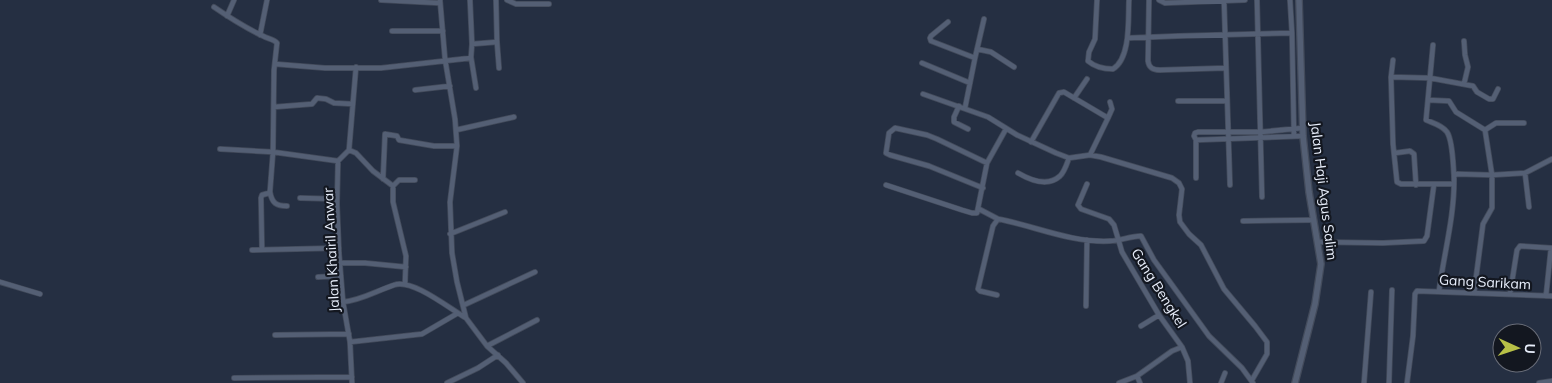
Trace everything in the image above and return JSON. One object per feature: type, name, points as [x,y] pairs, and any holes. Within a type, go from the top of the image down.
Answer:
[{"type":"street","points":[[227,16],[234,0]]},
{"type":"street","points":[[260,35],[267,0]]},
{"type":"street","points":[[381,0],[440,1],[445,59],[457,146],[450,194],[450,234],[457,282],[466,318]]},
{"type":"street","points":[[470,0],[471,58],[476,88]]},
{"type":"street","points":[[496,0],[499,68]]},
{"type":"street","points":[[507,0],[516,4],[550,4]]},
{"type":"street","points":[[1096,0],[1095,39],[1089,52],[1088,61],[1106,69],[1113,69],[1120,62],[1128,38],[1129,0]]},
{"type":"street","points":[[1148,0],[1148,61],[1152,69],[1226,68]]},
{"type":"street","points":[[1159,0],[1165,3],[1245,0]]},
{"type":"street","points":[[1224,0],[1230,185]]},
{"type":"street","points":[[1257,0],[1262,196]]},
{"type":"street","points":[[1290,0],[1294,136]]},
{"type":"street","name":"Jalan Haji Agus Salim","points":[[1295,383],[1315,304],[1321,270],[1309,192],[1302,128],[1299,0]]},
{"type":"street","points":[[214,7],[260,35],[277,41],[270,192],[272,201],[276,205],[286,206]]},
{"type":"street","points":[[965,108],[984,19]]},
{"type":"street","points":[[948,22],[931,36],[931,40],[975,58]]},
{"type":"street","points":[[392,31],[443,31]]},
{"type":"street","points":[[1128,38],[1292,33]]},
{"type":"street","points":[[1464,41],[1468,67],[1464,84]]},
{"type":"street","points":[[472,44],[497,42]]},
{"type":"street","points":[[1433,45],[1426,120],[1435,123],[1448,133],[1454,176],[1450,231],[1439,291]]},
{"type":"street","points":[[977,49],[991,52],[1014,67]]},
{"type":"street","points":[[275,64],[304,67],[394,67],[445,59],[471,58]]},
{"type":"street","points":[[1393,60],[1392,77],[1397,182],[1402,184],[1454,184]]},
{"type":"street","points":[[922,63],[970,83]]},
{"type":"street","points":[[220,149],[273,152],[338,161],[349,150],[356,67]]},
{"type":"street","points":[[1392,77],[1430,78],[1473,86],[1477,92],[1490,100],[1493,99],[1498,89]]},
{"type":"street","points":[[1074,98],[1087,78]]},
{"type":"street","points":[[415,90],[450,86]]},
{"type":"street","points":[[1031,142],[1059,93],[1064,92],[1108,118]]},
{"type":"street","points":[[923,94],[988,117],[1031,142],[1069,158],[1090,155],[1172,178],[1179,184],[1182,190],[1179,215],[1184,228],[1201,245],[1221,284],[1267,342],[1267,354],[1252,381],[1209,336],[1154,260],[1141,236],[1118,240],[1087,240],[998,219],[979,209]]},
{"type":"street","points":[[274,107],[312,104],[317,98],[326,99],[334,103],[353,104]]},
{"type":"street","points":[[1428,100],[1449,101],[1456,112],[1486,130]]},
{"type":"street","points":[[1178,101],[1227,102]]},
{"type":"street","points":[[1090,155],[1112,109],[1110,102]]},
{"type":"street","points":[[959,106],[954,122],[968,129]]},
{"type":"street","points":[[456,130],[514,117]]},
{"type":"street","points":[[1486,130],[1496,123],[1524,123]]},
{"type":"street","points":[[982,188],[929,166],[886,153],[889,133],[895,128],[927,135],[987,163]]},
{"type":"street","points":[[1196,178],[1195,133],[1260,132],[1302,128]]},
{"type":"street","points":[[886,185],[977,213],[987,163],[1006,129]]},
{"type":"street","points":[[1474,292],[1483,224],[1492,208],[1492,175],[1486,130]]},
{"type":"street","points":[[382,179],[386,134],[397,136],[400,140],[421,144],[457,146]]},
{"type":"street","points":[[1196,140],[1303,136]]},
{"type":"street","points":[[349,150],[356,153],[373,172],[393,186]]},
{"type":"street","points":[[1395,153],[1410,151],[1414,154],[1416,184]]},
{"type":"street","points":[[1018,173],[1031,181],[1050,181],[1061,175],[1069,158]]},
{"type":"street","points":[[1454,176],[1457,174],[1492,175],[1525,173],[1552,158]]},
{"type":"street","name":"Jalan Khairil Anwar","points":[[338,161],[339,248],[343,302],[350,342],[352,383]]},
{"type":"street","points":[[1525,173],[1529,207]]},
{"type":"street","points":[[405,284],[405,248],[393,202],[393,186],[399,180],[415,180]]},
{"type":"street","name":"Gang Bengkel","points":[[1087,184],[1078,203],[1079,207],[1112,222],[1122,252],[1159,315],[1182,347],[1188,361],[1190,383]]},
{"type":"street","points":[[1318,242],[1383,243],[1424,241],[1427,236],[1434,184]]},
{"type":"street","points":[[262,250],[261,196],[270,192]]},
{"type":"street","points":[[300,198],[337,200]]},
{"type":"street","points":[[450,234],[505,212]]},
{"type":"street","points":[[997,295],[978,291],[978,289],[995,222],[998,219]]},
{"type":"street","points":[[1244,221],[1314,220]]},
{"type":"street","points":[[1086,306],[1087,240]]},
{"type":"street","points":[[1510,294],[1519,247],[1523,245],[1552,248],[1546,296]]},
{"type":"street","points":[[252,250],[339,248]]},
{"type":"street","points":[[340,263],[365,263],[406,267]]},
{"type":"street","points":[[464,305],[535,272]]},
{"type":"street","points":[[318,277],[341,276]]},
{"type":"street","points":[[0,282],[40,294]]},
{"type":"street","points":[[343,302],[370,296],[395,284],[405,284],[439,300],[466,318],[487,346],[506,362],[523,383]]},
{"type":"street","points":[[1389,383],[1392,290]]},
{"type":"street","name":"Gang Sarikam","points":[[1408,383],[1415,294],[1417,291],[1552,296]]},
{"type":"street","points":[[1364,383],[1371,292]]},
{"type":"street","points":[[350,342],[422,334],[458,314]]},
{"type":"street","points":[[1141,326],[1159,315]]},
{"type":"street","points":[[487,346],[537,320]]},
{"type":"street","points":[[275,335],[349,334]]},
{"type":"street","name":"Gang Bengkel","points":[[1119,383],[1137,376],[1172,351],[1182,347]]},
{"type":"street","points":[[448,383],[478,368],[498,355]]},
{"type":"street","points":[[1221,383],[1225,372]]},
{"type":"street","points":[[1137,376],[1140,383]]},
{"type":"street","points":[[234,378],[352,377]]},
{"type":"street","points":[[1539,383],[1552,381]]}]
